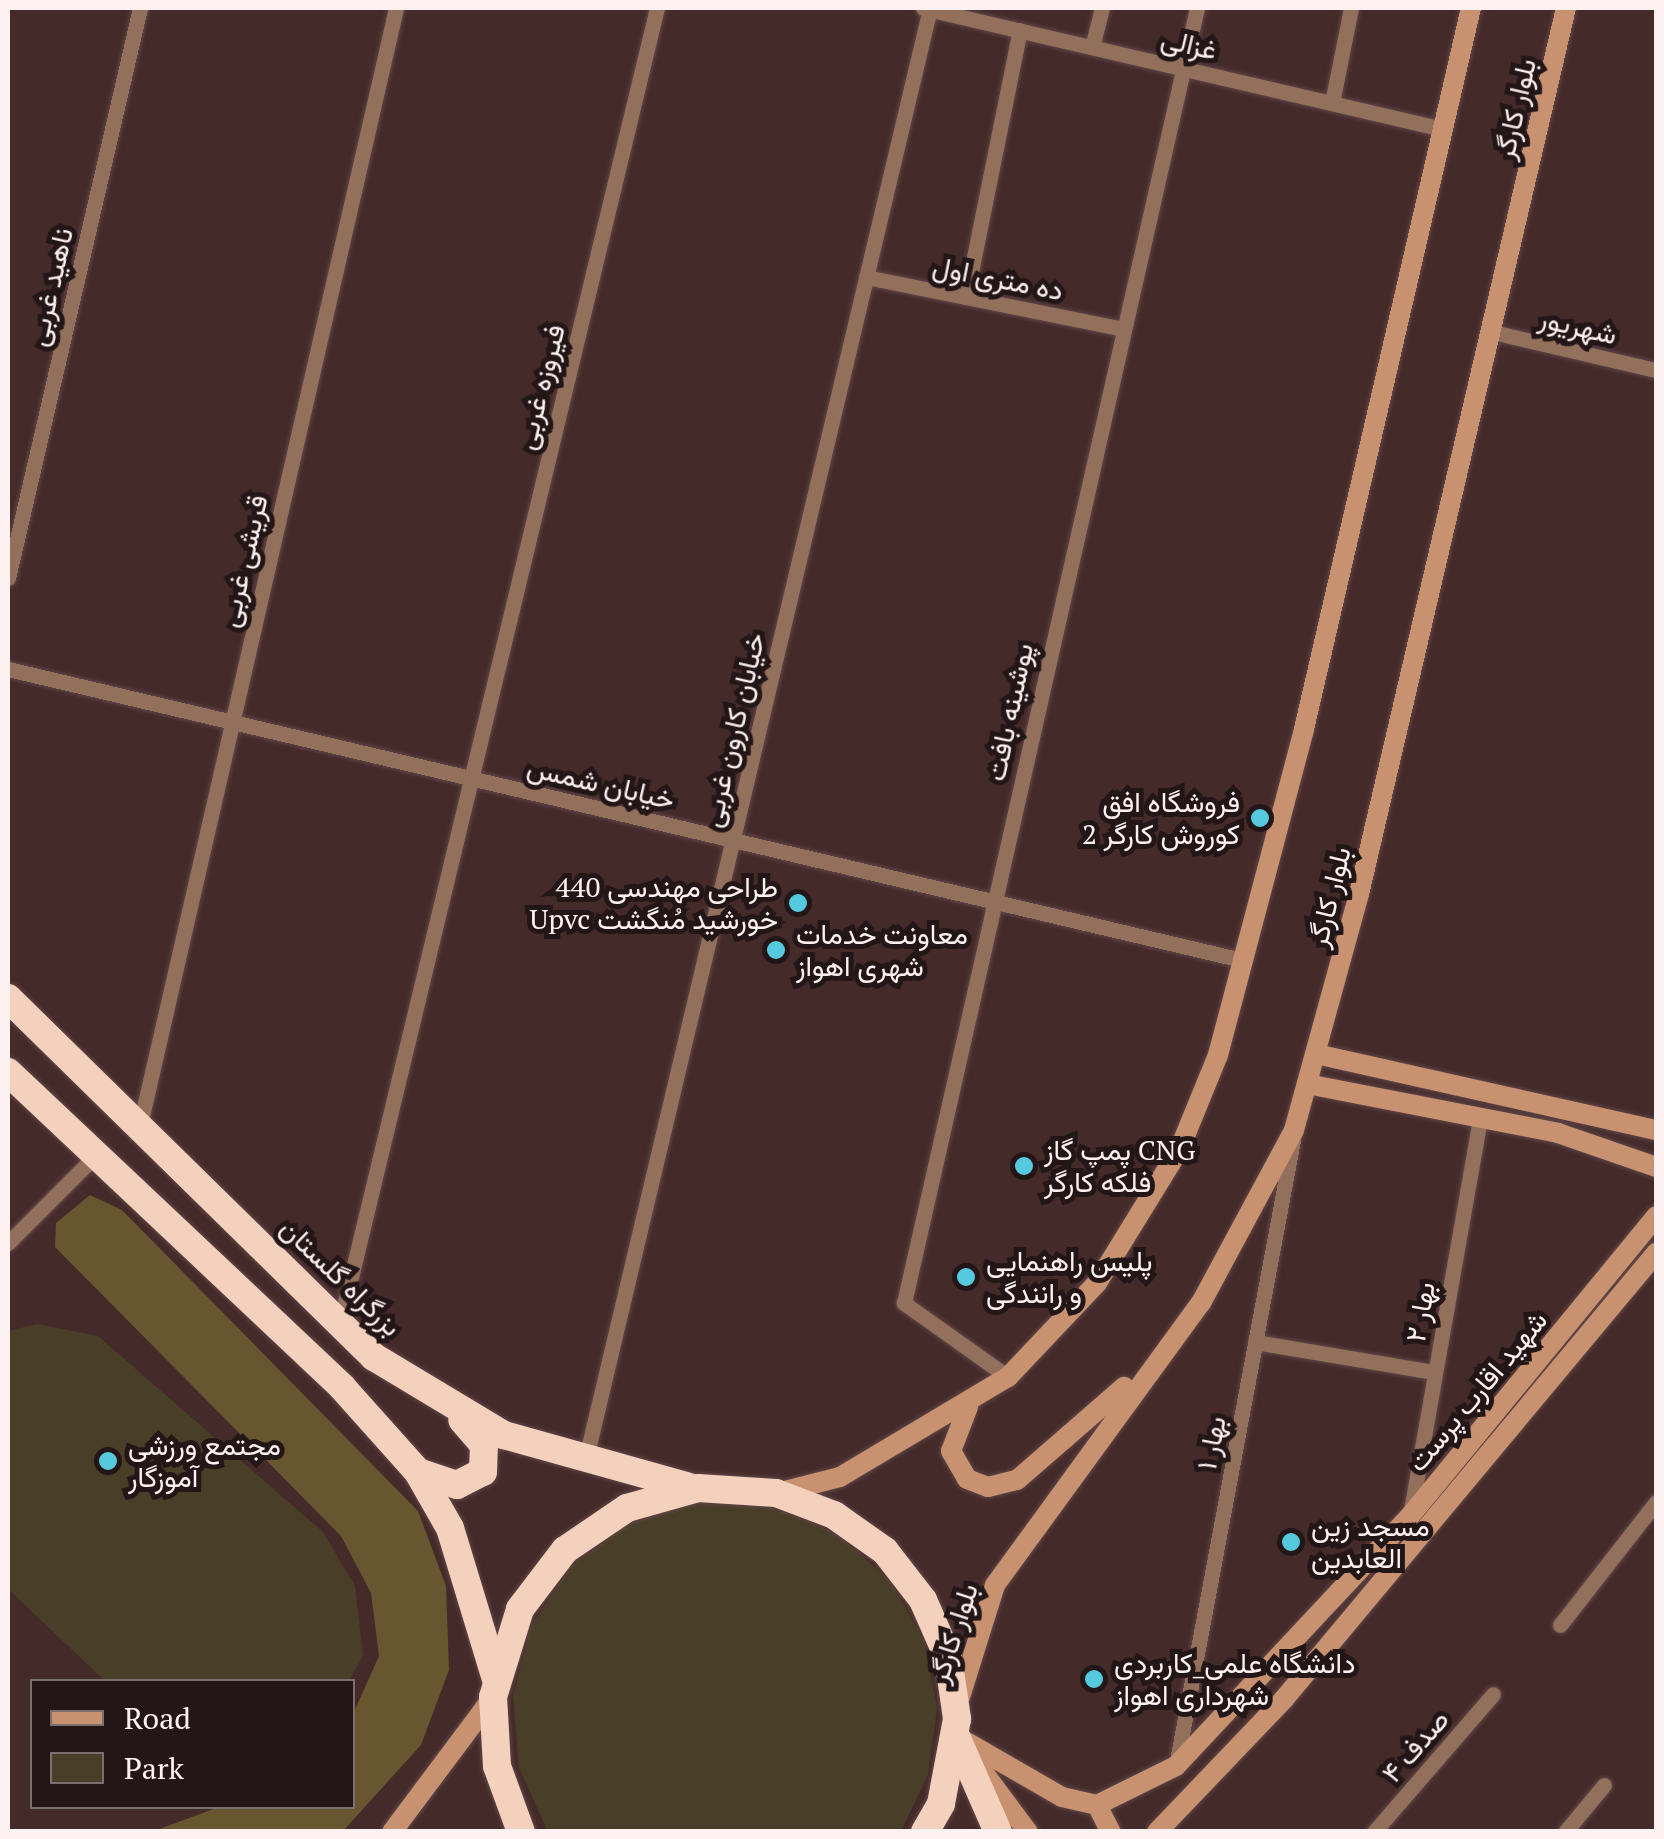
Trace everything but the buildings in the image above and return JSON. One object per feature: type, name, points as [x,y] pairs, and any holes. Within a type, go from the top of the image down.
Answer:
[{"type":"highway","name":"بزرگراه گلستان","points":[[8,998],[340,1323],[454,1411],[584,1462],[698,1488]]},
{"type":"highway","points":[[8,1072],[342,1387],[418,1472],[450,1528],[494,1688],[497,1766],[521,1832]]},
{"type":"highway","points":[[418,1472],[456,1485],[483,1472],[484,1445],[454,1411]]},
{"type":"highway","points":[[494,1688],[520,1609],[565,1550],[627,1508],[698,1488],[776,1493],[834,1514],[894,1564],[923,1600],[948,1657],[956,1727],[998,1832]]},
{"type":"highway","points":[[925,1832],[956,1727]]},
{"type":"main road","points":[[776,1493],[840,1477],[968,1407],[1008,1377],[1097,1283],[1180,1148],[1218,1055],[1360,500],[1471,8]]},
{"type":"main road","name":"بلوار کارگر","points":[[956,1727],[995,1585],[1158,1357],[1202,1304],[1294,1130],[1316,1054],[1566,8]]},
{"type":"main road","points":[[1316,1054],[1656,1130]]},
{"type":"main road","points":[[1307,1084],[1626,1150],[1656,1167]]},
{"type":"main road","name":"شهید اقارب پرست","points":[[1097,1805],[1176,1766],[1410,1516],[1656,1216]]},
{"type":"main road","name":"شهید اقارب پرست","points":[[1157,1832],[1284,1698],[1656,1252]]},
{"type":"main road","points":[[968,1407],[952,1451],[967,1480],[988,1487],[1017,1480],[1158,1357]]},
{"type":"main road","points":[[392,1832],[494,1688]]},
{"type":"main road","points":[[956,1727],[1062,1797],[1097,1805],[1111,1832]]},
{"type":"main road","points":[[956,1727],[1028,1832]]},
{"type":"street","name":"ناهید غربی","points":[[8,578],[140,8]]},
{"type":"street","name":"قریشی غربی","points":[[140,1125],[396,8]]},
{"type":"street","name":"فیروزه غربی","points":[[340,1323],[658,8]]},
{"type":"street","name":"غزالی","points":[[928,8],[1443,128]]},
{"type":"street","name":"خیابان کارون غربی","points":[[584,1462],[928,8]]},
{"type":"street","points":[[1092,47],[1102,8]]},
{"type":"street","name":"پوشینه بافت","points":[[1008,1377],[904,1303],[1119,328],[1197,8]]},
{"type":"street","points":[[1332,103],[1351,8]]},
{"type":"street","points":[[966,298],[1020,30]]},
{"type":"street","name":"ده متری اول","points":[[866,277],[1119,328]]},
{"type":"street","name":"شهریور","points":[[1488,331],[1656,370]]},
{"type":"street","name":"خیابان شمس","points":[[8,669],[1242,960]]},
{"type":"street","name":"بهار ۲","points":[[1410,1516],[1480,1117]]},
{"type":"street","name":"بهار ۱","points":[[1176,1766],[1294,1130]]},
{"type":"street","points":[[8,1243],[96,1155]]},
{"type":"street","points":[[1255,1342],[1435,1372]]},
{"type":"street","points":[[1560,1625],[1656,1502]]},
{"type":"street","name":"صدف ۴","points":[[1374,1832],[1493,1694]]},
{"type":"street","points":[[1565,1832],[1604,1785]]},
{"type":"green space","name":"مجتمع ورزشی آموزگار","points":[[37,1324],[98,1336],[323,1532],[355,1586],[363,1656],[350,1679],[103,1679],[8,1589],[8,1331]]},
{"type":"green space","points":[[699,1502],[771,1506],[838,1534],[891,1582],[924,1641],[937,1708],[928,1775],[901,1831],[548,1832],[519,1768],[513,1696],[531,1626],[571,1566],[630,1523]]},
{"type":"shaded area","points":[[90,1195],[122,1210],[418,1511],[446,1586],[449,1670],[421,1745],[343,1831],[154,1831],[214,1809],[355,1809],[355,1710],[379,1656],[371,1593],[341,1536],[55,1247],[56,1223]]},
{"type":"place","name":"فروشگاه افق کوروش کارگر 2","points":[[1260,818]]},
{"type":"place","name":"طراحی مهندسی 440 Upvc خورشید مُنگشت","points":[[798,903]]},
{"type":"place","name":"معاونت خدمات شهری اهواز","points":[[776,950]]},
{"type":"place","name":"پمپ گاز CNG فلکه کارگر","points":[[1024,1166]]},
{"type":"place","name":"پلیس راهنمایی و رانندگی","points":[[966,1277]]},
{"type":"place","name":"مجتمع ورزشی آموزگار","points":[[108,1461]]},
{"type":"place","name":"مسجد زین العابدین","points":[[1291,1542]]},
{"type":"place","name":"دانشگاه علمی_کاربردی شهرداری اهواز","points":[[1094,1679]]}]
